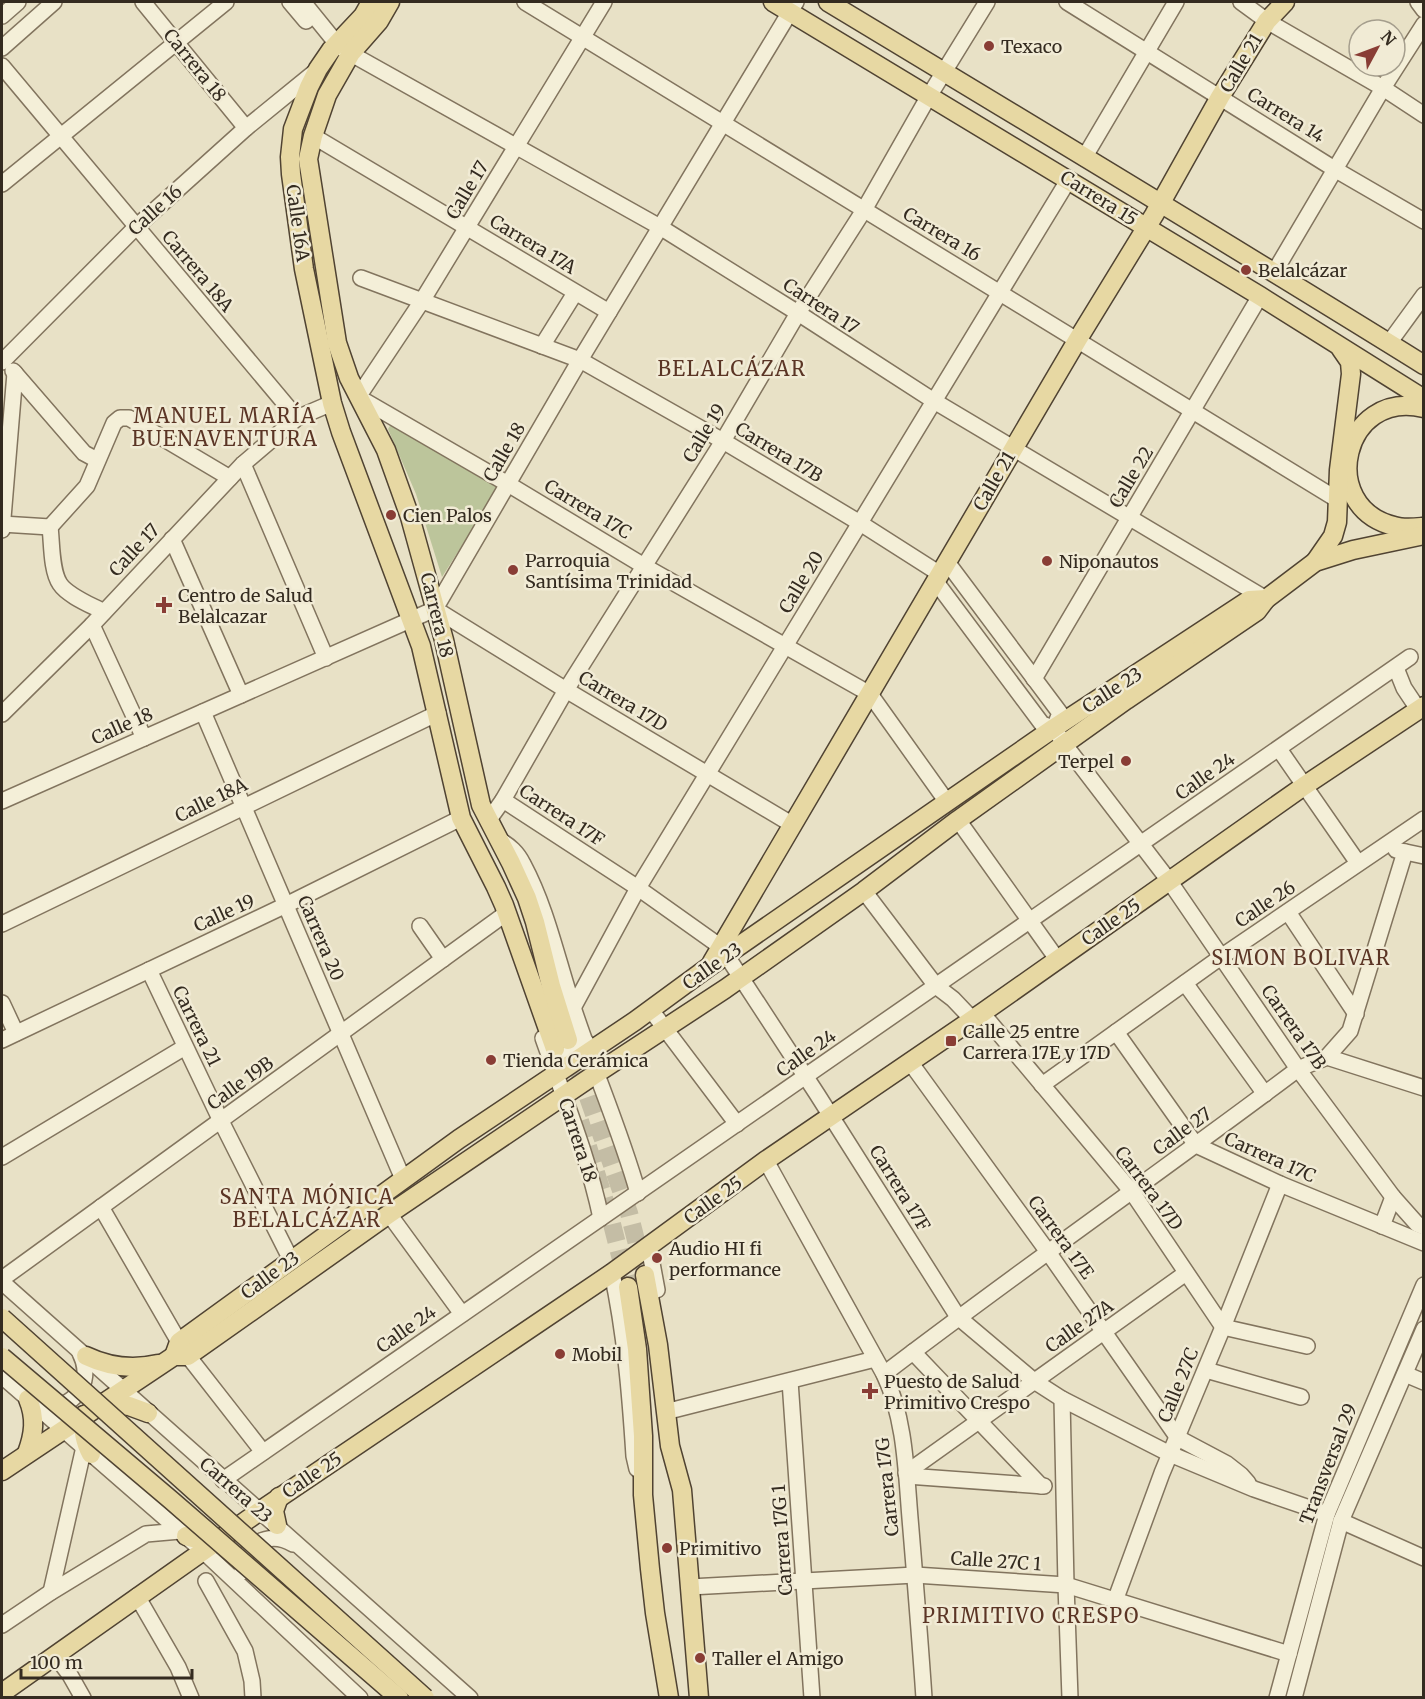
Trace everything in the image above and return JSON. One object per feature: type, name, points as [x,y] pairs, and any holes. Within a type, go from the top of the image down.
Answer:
[{"type":"main road","points":[[340,49],[371,2]]},
{"type":"main road","points":[[340,49],[379,21],[390,2]]},
{"type":"main road","name":"Carrera 15","points":[[773,2],[793,7],[930,96],[1260,296],[1424,399]]},
{"type":"main road","name":"Carrera 15","points":[[828,2],[1420,361]]},
{"type":"main road","name":"Calle 21","points":[[710,966],[724,951],[793,825],[1221,97],[1267,21],[1285,2]]},
{"type":"main road","name":"Calle 16A","points":[[332,403],[304,269],[290,157],[292,129],[309,87],[318,69],[340,49]]},
{"type":"main road","name":"Calle 16A","points":[[340,49],[308,159],[337,343],[358,397]]},
{"type":"main road","points":[[1315,562],[1333,536],[1337,522],[1339,470],[1351,374],[1350,362],[1340,348]]},
{"type":"main road","name":"Carrera 18","points":[[358,397],[386,450],[410,517],[444,640],[481,805],[520,882],[535,922],[568,1053]]},
{"type":"main road","name":"Carrera 18","points":[[332,403],[421,646],[463,822],[504,905],[568,1053]]},
{"type":"main road","points":[[1424,408],[1412,405],[1392,407],[1374,415],[1366,422],[1350,446],[1347,476],[1359,503],[1373,517],[1396,527],[1424,527]]},
{"type":"main road","name":"Calle 23","points":[[2,1471],[741,977],[864,891],[958,820],[1126,700],[1257,611],[1266,598],[1315,562],[1353,550],[1424,535]]},
{"type":"main road","name":"Calle 23","points":[[724,951],[1054,728],[1249,600],[1266,598]]},
{"type":"main road","name":"Calle 25","points":[[2,1693],[279,1497],[612,1273],[765,1161],[1421,707]]},
{"type":"main road","name":"Calle 23","points":[[176,1354],[291,1260],[472,1131],[568,1053],[651,1010],[710,966]]},
{"type":"main road","points":[[472,1131],[504,1136]]},
{"type":"main road","points":[[645,1275],[658,1345],[668,1433],[682,1490],[699,1698]]},
{"type":"main road","points":[[628,1287],[637,1349],[643,1436],[643,1495],[655,1612],[669,1698]]},
{"type":"main road","name":"Carrera 23","points":[[2,1318],[425,1698]]},
{"type":"main road","points":[[82,1353],[114,1366],[138,1367],[176,1354]]},
{"type":"main road","points":[[2,1357],[162,1492],[399,1698]]},
{"type":"main road","points":[[27,1453],[33,1434],[34,1421],[30,1401]]},
{"type":"main road","points":[[102,1403],[129,1406],[148,1413]]},
{"type":"main road","points":[[84,1415],[83,1431],[87,1451]]},
{"type":"main road","points":[[277,1526],[274,1511],[279,1497]]},
{"type":"main road","points":[[183,1533],[207,1542],[209,1547]]},
{"type":"street","points":[[2,16],[18,2]]},
{"type":"street","points":[[2,48],[54,2]]},
{"type":"street","name":"Carrera 18","points":[[143,2],[246,128]]},
{"type":"street","points":[[2,184],[226,2]]},
{"type":"street","name":"Carrera 17","points":[[290,2],[326,46],[340,49],[660,227],[934,401],[1266,598]]},
{"type":"street","name":"Carrera 17","points":[[303,2],[340,49]]},
{"type":"street","name":"Carrera 16","points":[[525,2],[1338,500]]},
{"type":"street","name":"Calle 17","points":[[358,397],[422,301],[604,2]]},
{"type":"street","name":"Calle 19","points":[[488,821],[566,690],[723,441],[798,313],[864,210],[987,2]]},
{"type":"street","name":"Carrera 14","points":[[1067,2],[1336,170],[1424,221]]},
{"type":"street","points":[[1084,158],[1176,2]]},
{"type":"street","points":[[1241,2],[1267,21],[1383,88],[1424,115]]},
{"type":"street","points":[[1418,2],[1424,10]]},
{"type":"street","name":"Calle 18","points":[[2,801],[435,609],[580,360],[793,7]]},
{"type":"street","points":[[1275,272],[1383,88],[1424,24]]},
{"type":"street","name":"Carrera 18A","points":[[2,66],[297,418]]},
{"type":"street","name":"Calle 16","points":[[2,359],[136,227],[246,128],[318,69]]},
{"type":"street","name":"Carrera 17A","points":[[313,136],[609,312]]},
{"type":"street","name":"Calle 20","points":[[573,1008],[638,888],[1069,179]]},
{"type":"street","name":"Carrera 17B","points":[[361,278],[580,360],[723,441],[941,573],[1034,678],[1060,713],[1054,728]]},
{"type":"street","points":[[542,346],[575,293]]},
{"type":"street","name":"Calle 22","points":[[1034,678],[1260,296]]},
{"type":"street","points":[[1389,343],[1422,299]]},
{"type":"street","points":[[2,359],[84,453],[97,460]]},
{"type":"street","points":[[2,530],[15,373]]},
{"type":"street","name":"Carrera 17C","points":[[358,397],[508,483],[644,566],[870,694],[947,802]]},
{"type":"street","name":"Calle 17","points":[[2,714],[92,625],[243,464],[297,418],[332,403]]},
{"type":"street","points":[[104,612],[67,592],[60,584],[55,574],[50,528],[87,486],[114,423],[120,418],[129,418],[230,478]]},
{"type":"street","points":[[243,464],[326,658]]},
{"type":"street","points":[[2,524],[50,528]]},
{"type":"street","points":[[172,539],[241,695]]},
{"type":"street","name":"Carrera 17B","points":[[941,573],[1042,724],[1054,728],[1170,882],[1298,1069],[1393,1197],[1417,1224],[1424,1227]]},
{"type":"street","name":"Carrera 17D","points":[[435,609],[793,825]]},
{"type":"street","points":[[92,625],[144,738]]},
{"type":"street","name":"Calle 24","points":[[223,1480],[1410,657]]},
{"type":"street","points":[[1396,668],[1404,688],[1421,707]]},
{"type":"street","name":"Carrera 20","points":[[203,712],[403,1179]]},
{"type":"street","name":"Calle 18A","points":[[2,924],[438,713]]},
{"type":"street","points":[[1279,748],[1358,863]]},
{"type":"street","name":"Carrera 17F","points":[[502,800],[638,888],[724,951],[958,1317],[1034,1381],[1062,1399],[1170,1454],[1254,1489],[1334,1517],[1424,1558]]},
{"type":"street","name":"Calle 26","points":[[1042,1085],[1221,957],[1424,819]]},
{"type":"street","points":[[958,820],[1057,959]]},
{"type":"street","name":"Carrera 18","points":[[463,822],[472,853],[501,917],[568,1053],[597,1073],[638,1193]]},
{"type":"street","name":"Calle 19","points":[[2,1040],[463,822]]},
{"type":"street","name":"Carrera 18","points":[[498,839],[517,853],[534,887],[550,930],[573,1008],[564,1096],[582,1146],[601,1218]]},
{"type":"street","points":[[1381,847],[1424,856]]},
{"type":"street","name":"Calle 27","points":[[884,1374],[958,1317],[1298,1069],[1327,1058],[1350,1031],[1405,852]]},
{"type":"street","name":"Carrera 17D","points":[[864,891],[936,986],[977,1016],[1042,1085],[1132,1192],[1223,1327]]},
{"type":"street","points":[[1288,912],[1356,1014]]},
{"type":"street","name":"Calle 19B","points":[[2,1281],[501,917]]},
{"type":"street","points":[[420,926],[443,958]]},
{"type":"street","name":"Carrera 21","points":[[149,970],[291,1260]]},
{"type":"street","points":[[1185,983],[1264,1094]]},
{"type":"street","points":[[2,1003],[16,1033]]},
{"type":"street","points":[[651,1010],[737,1124]]},
{"type":"street","name":"Carrera 17C","points":[[1116,1032],[1196,1144],[1280,1184],[1424,1243]]},
{"type":"street","points":[[2,1157],[185,1047]]},
{"type":"street","points":[[1327,1058],[1424,1088]]},
{"type":"street","name":"Carrera 17E","points":[[910,1062],[1048,1252],[1178,1438]]},
{"type":"street","name":"Carrera 17G","points":[[765,1161],[884,1374],[897,1406],[906,1474],[924,1698]]},
{"type":"street","name":"Calle 27C","points":[[1115,1601],[1170,1454],[1280,1184]]},
{"type":"street","points":[[1382,1226],[1393,1197]]},
{"type":"street","points":[[101,1207],[176,1354],[263,1452]]},
{"type":"street","points":[[389,1214],[462,1314]]},
{"type":"street","points":[[649,1246],[665,1343],[682,1490]]},
{"type":"street","points":[[612,1273],[619,1302],[628,1371],[634,1456],[643,1495]]},
{"type":"street","name":"Calle 27A","points":[[906,1474],[1186,1273]]},
{"type":"street","name":"Carrera 23","points":[[2,1281],[470,1698]]},
{"type":"street","name":"Transversal 29","points":[[1277,1698],[1334,1517],[1424,1285]]},
{"type":"street","points":[[1223,1327],[1307,1346]]},
{"type":"street","name":"Transversal 29","points":[[1294,1698],[1334,1517],[1405,1374],[1424,1329]]},
{"type":"street","points":[[913,1352],[1041,1486]]},
{"type":"street","points":[[30,1401],[43,1406],[56,1406],[68,1401],[76,1394],[85,1376],[82,1353]]},
{"type":"street","points":[[673,1410],[875,1359]]},
{"type":"street","points":[[1206,1370],[1301,1397]]},
{"type":"street","points":[[1405,1374],[1424,1382]]},
{"type":"street","points":[[2,1376],[183,1533]]},
{"type":"street","name":"Carrera 17G 1","points":[[790,1381],[812,1698]]},
{"type":"street","points":[[1062,1399],[1070,1698]]},
{"type":"street","points":[[1178,1438],[1227,1464],[1254,1489]]},
{"type":"street","points":[[51,1592],[87,1451]]},
{"type":"street","points":[[906,1474],[1063,1488]]},
{"type":"street","points":[[2,1625],[146,1534],[183,1533]]},
{"type":"street","points":[[251,1596],[242,1577],[244,1558],[252,1547],[275,1538],[283,1539],[294,1545],[358,1597]]},
{"type":"street","points":[[209,1547],[251,1596],[360,1698]]},
{"type":"street","name":"Calle 27C 1","points":[[690,1587],[915,1575],[1066,1585],[1289,1654]]},
{"type":"street","points":[[206,1581],[245,1652],[252,1681],[253,1698]]},
{"type":"street","points":[[137,1596],[178,1667],[191,1698]]},
{"type":"street","points":[[55,1655],[83,1698]]},
{"type":"green space","points":[[393,421],[501,484],[442,577],[416,494],[388,429]]},
{"type":"tunnel","points":[[570,1046],[629,1213],[645,1275]]},
{"type":"tunnel","points":[[580,1121],[612,1224],[628,1287]]},
{"type":"place","name":"Texaco","points":[[989,46]]},
{"type":"place","name":"Belalcázar","points":[[1246,270]]},
{"type":"place","name":"Cien Palos","points":[[391,515]]},
{"type":"place","name":"Niponautos","points":[[1047,561]]},
{"type":"place","name":"Parroquia Santísima Trinidad","points":[[513,570]]},
{"type":"place","name":"Centro de Salud Belalcazar","points":[[164,605]]},
{"type":"place","name":"Terpel","points":[[1126,761]]},
{"type":"place","name":"Calle 25 entre Carrera 17E y 17D","points":[[951,1041]]},
{"type":"place","name":"Tienda Cerámica","points":[[491,1060]]},
{"type":"place","name":"Audio HI fi performance","points":[[657,1258]]},
{"type":"place","name":"Mobil","points":[[560,1354]]},
{"type":"place","name":"Puesto de Salud Primitivo Crespo","points":[[870,1391]]},
{"type":"place","name":"Primitivo","points":[[667,1548]]},
{"type":"place","name":"Taller el Amigo","points":[[700,1658]]},
{"type":"district","name":"BELALCÁZAR","points":[[732,368]]},
{"type":"district","name":"MANUEL MARÍA BUENAVENTURA","points":[[225,426]]},
{"type":"district","name":"SIMON BOLIVAR","points":[[1301,957]]},
{"type":"district","name":"SANTA MÓNICA BELALCÁZAR","points":[[307,1208]]},
{"type":"district","name":"PRIMITIVO CRESPO","points":[[1031,1615]]}]
